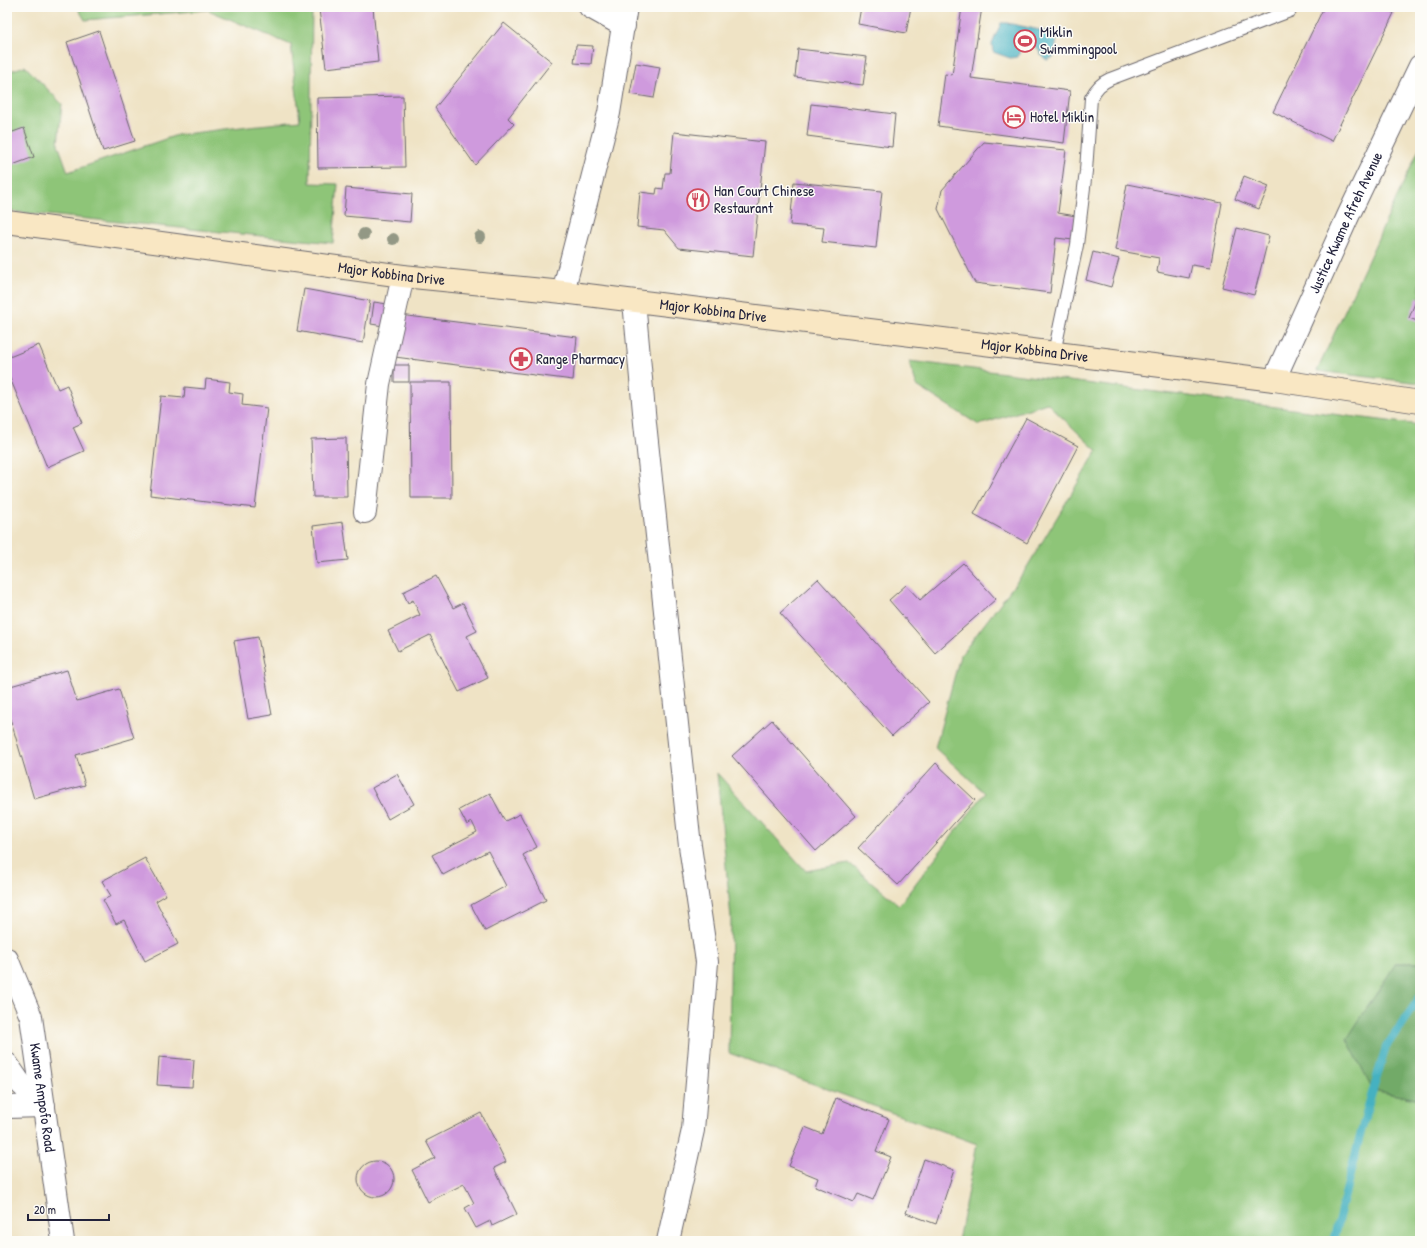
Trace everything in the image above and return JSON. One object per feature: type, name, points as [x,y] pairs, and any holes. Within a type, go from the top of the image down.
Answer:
[{"type":"street","points":[[563,292],[609,113],[625,17],[590,7]]},
{"type":"street","name":"Justice Kwame Afreh Avenue","points":[[1274,380],[1349,214],[1420,66]]},
{"type":"street","name":"Major Kobbina Drive","points":[[7,222],[403,276],[563,292],[1274,380],[1420,402]]},
{"type":"street","points":[[365,512],[379,384],[403,276]]},
{"type":"street","points":[[634,301],[645,423],[689,838],[707,962],[692,1130],[668,1241]]},
{"type":"street","name":"Kwame Ampofo Road","points":[[7,959],[31,1017],[63,1241]]},
{"type":"street","points":[[7,1064],[20,1083],[44,1106]]},
{"type":"street","points":[[7,1107],[44,1106]]},
{"type":"lane","points":[[1054,353],[1077,245],[1086,171],[1091,98],[1094,91],[1101,83],[1110,78],[1290,11]]},
{"type":"green space","points":[[77,7],[312,7],[310,183],[338,184],[333,243],[7,211],[7,72],[25,66],[62,104],[58,144],[68,172],[177,135],[300,121],[291,45],[208,10],[85,20]]},
{"type":"green space","points":[[1420,147],[1420,383],[1317,371]]},
{"type":"green space","points":[[909,361],[1420,425],[1420,963],[1396,963],[1373,1090],[1420,1100],[1420,1241],[958,1241],[977,1144],[729,1053],[731,918],[717,773],[806,871],[849,863],[899,905],[985,793],[935,748],[960,656],[1024,572],[1097,451],[1047,403],[979,425],[917,386]]},
{"type":"green space","points":[[1396,963],[1420,963],[1420,1100],[1373,1090],[1347,1039]]},
{"type":"water","name":"Miklin Swimmingpool","points":[[1001,23],[1054,33],[1057,39],[1054,57],[1047,60],[1041,55],[1037,48],[1031,45],[1026,45],[1020,50],[1018,57],[1010,58],[993,52],[992,44]]},
{"type":"building","points":[[373,7],[378,62],[326,68],[319,9]]},
{"type":"building","points":[[861,7],[911,7],[906,33],[858,24]]},
{"type":"building","points":[[962,7],[982,7],[971,78],[1070,91],[1064,143],[938,126],[945,74],[952,75]]},
{"type":"building","points":[[1324,7],[1381,7],[1394,13],[1332,141],[1273,112]]},
{"type":"building","points":[[504,23],[552,62],[508,118],[514,124],[475,165],[435,108]]},
{"type":"building","points":[[99,31],[135,141],[103,151],[67,42]]},
{"type":"building","points":[[576,45],[593,46],[591,64],[574,63]]},
{"type":"building","points":[[798,49],[867,57],[863,85],[795,77]]},
{"type":"building","points":[[636,63],[660,67],[654,98],[630,94]]},
{"type":"building","points":[[403,96],[405,167],[318,168],[317,98]]},
{"type":"building","points":[[811,104],[895,114],[892,147],[807,136]]},
{"type":"building","points":[[24,128],[34,157],[7,167],[7,134]]},
{"type":"building","points":[[674,132],[765,142],[753,256],[679,248],[664,230],[637,227],[640,192],[656,194],[657,188],[663,189],[665,173],[670,173]]},
{"type":"building","points":[[984,142],[1066,150],[1058,213],[1076,216],[1073,240],[1056,238],[1050,293],[975,283],[938,209],[942,190]]},
{"type":"building","points":[[1244,176],[1269,186],[1259,209],[1235,199]]},
{"type":"building","points":[[794,182],[882,191],[876,248],[822,242],[824,228],[790,225]]},
{"type":"building","points":[[1127,184],[1222,203],[1210,268],[1192,265],[1189,278],[1157,272],[1159,258],[1115,250]]},
{"type":"building","points":[[346,188],[412,194],[410,222],[344,216]]},
{"type":"building","points":[[1237,228],[1269,236],[1254,295],[1222,287]]},
{"type":"building","points":[[1093,252],[1119,259],[1111,287],[1086,280]]},
{"type":"building","points":[[304,289],[370,301],[363,343],[297,331]]},
{"type":"building","points":[[1417,298],[1420,299],[1420,322],[1409,318]]},
{"type":"building","points":[[374,302],[394,305],[390,327],[371,324]]},
{"type":"building","points":[[400,315],[577,337],[573,380],[395,357]]},
{"type":"building","points":[[1419,323],[1420,324],[1420,341],[1416,340]]},
{"type":"building","points":[[39,345],[58,389],[67,385],[82,423],[73,427],[84,451],[47,467],[7,371],[7,358]]},
{"type":"building","points":[[394,365],[409,365],[409,382],[394,382]]},
{"type":"building","points":[[206,379],[230,382],[229,392],[243,394],[242,405],[267,408],[255,508],[150,495],[161,396],[184,398],[185,387],[205,389]]},
{"type":"building","points":[[410,382],[451,382],[452,498],[411,498]]},
{"type":"building","points":[[1026,418],[1078,446],[1027,543],[974,514]]},
{"type":"building","points":[[346,438],[347,497],[313,497],[311,439]]},
{"type":"building","points":[[343,522],[348,560],[317,563],[313,526]]},
{"type":"building","points":[[963,563],[996,599],[935,653],[889,600],[906,585],[920,600]]},
{"type":"building","points":[[436,576],[453,608],[463,603],[477,631],[467,636],[488,678],[459,692],[430,635],[398,651],[388,631],[420,615],[413,600],[408,603],[403,592]]},
{"type":"building","points":[[818,579],[929,702],[892,736],[780,613]]},
{"type":"building","points":[[258,637],[272,715],[248,719],[234,641]]},
{"type":"building","points":[[67,670],[77,701],[119,689],[134,738],[76,755],[85,785],[34,799],[7,708],[7,687]]},
{"type":"building","points":[[772,720],[856,816],[816,851],[732,756]]},
{"type":"building","points":[[936,763],[975,800],[898,885],[858,848]]},
{"type":"building","points":[[397,774],[414,804],[388,819],[372,788]]},
{"type":"building","points":[[490,793],[505,821],[520,814],[537,847],[523,855],[546,900],[485,931],[471,905],[506,886],[488,851],[443,875],[432,855],[477,832],[472,822],[467,825],[459,810]]},
{"type":"building","points":[[145,858],[166,895],[156,901],[178,944],[145,961],[124,920],[116,924],[103,900],[111,896],[102,881]]},
{"type":"building","points":[[159,1057],[194,1060],[192,1087],[157,1085]]},
{"type":"building","points":[[836,1098],[889,1119],[876,1151],[891,1157],[873,1200],[858,1194],[854,1202],[815,1186],[818,1178],[789,1166],[805,1127],[822,1134]]},
{"type":"building","points":[[481,1113],[506,1162],[494,1168],[517,1214],[492,1226],[490,1221],[476,1228],[465,1208],[474,1203],[464,1184],[428,1202],[412,1170],[435,1158],[426,1141]]},
{"type":"building","points":[[924,1159],[954,1170],[936,1224],[906,1213]]},
{"type":"building","points":[[380,1161],[389,1166],[393,1172],[393,1186],[389,1192],[380,1197],[372,1197],[363,1192],[359,1186],[358,1175],[363,1166],[369,1162]]},
{"type":"waterway","points":[[1333,1241],[1366,1113],[1386,1047],[1420,997]]},
{"type":"place","name":"Miklin Swimmingpool","points":[[1025,41]]},
{"type":"place","name":"Hotel Miklin","points":[[1014,117]]},
{"type":"place","name":"Han Court Chinese Restaurant","points":[[698,200]]},
{"type":"place","name":"Range Pharmacy","points":[[521,359]]}]
